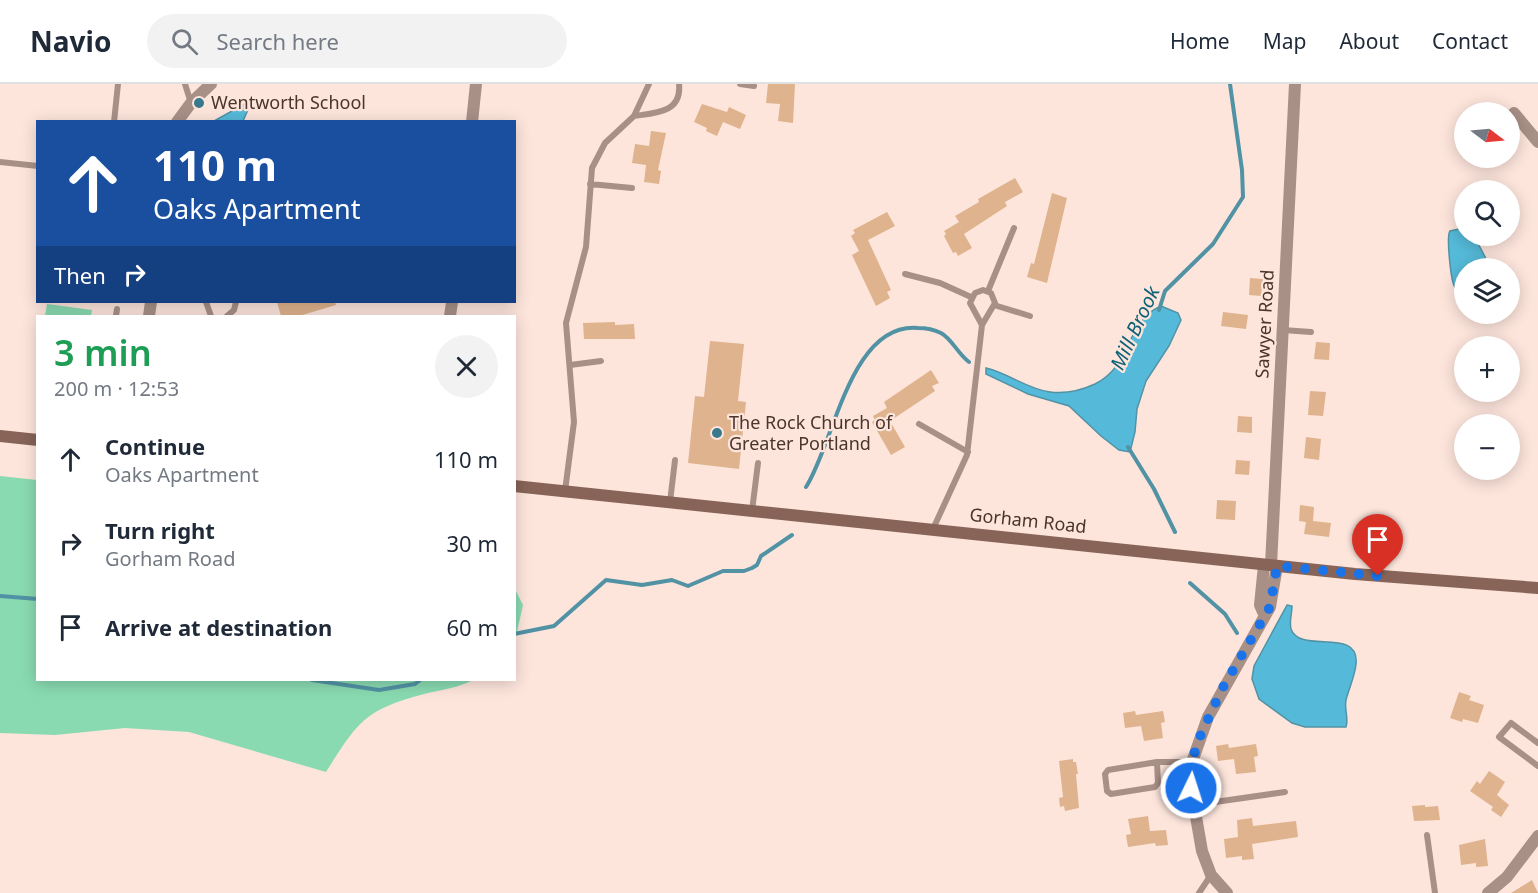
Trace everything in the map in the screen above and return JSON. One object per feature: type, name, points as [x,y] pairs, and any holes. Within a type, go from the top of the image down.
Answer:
[{"type":"main road","points":[[0,436],[36,440]]},
{"type":"main road","name":"Gorham Road","points":[[516,486],[1271,565],[1538,588]]},
{"type":"street","points":[[178,120],[191,103],[211,84]]},
{"type":"street","points":[[472,120],[476,84]]},
{"type":"street","name":"Sawyer Road","points":[[1192,762],[1208,717],[1264,614],[1260,605],[1271,565],[1295,84]]},
{"type":"street","points":[[1520,120],[1538,142]]},
{"type":"street","points":[[1192,762],[1194,805],[1202,851],[1211,875],[1227,893]]},
{"type":"street","points":[[1488,893],[1507,877],[1538,836]]},
{"type":"lane","points":[[114,120],[118,84]]},
{"type":"lane","points":[[185,84],[191,103]]},
{"type":"lane","points":[[634,116],[661,114],[669,110],[677,100],[679,84]]},
{"type":"lane","points":[[740,84],[754,86]]},
{"type":"lane","points":[[564,491],[574,422],[567,312],[586,248],[592,168],[605,142],[634,116],[646,86]]},
{"type":"lane","points":[[0,162],[36,166]]},
{"type":"lane","points":[[590,184],[632,188]]},
{"type":"lane","points":[[988,291],[1014,228]]},
{"type":"lane","points":[[906,274],[940,284],[971,297]]},
{"type":"lane","points":[[933,529],[964,466],[968,452],[982,325],[994,305],[994,297],[988,291],[980,290],[971,297]]},
{"type":"lane","points":[[971,297],[971,306],[982,325]]},
{"type":"lane","points":[[994,305],[1030,316]]},
{"type":"lane","points":[[1283,330],[1311,333]]},
{"type":"lane","points":[[570,365],[601,361]]},
{"type":"lane","points":[[919,424],[968,452]]},
{"type":"lane","points":[[670,502],[675,460]]},
{"type":"lane","points":[[752,511],[758,463]]},
{"type":"lane","points":[[1538,743],[1512,723],[1499,737],[1538,766]]},
{"type":"lane","points":[[1157,762],[1158,783],[1155,787],[1111,794],[1107,791],[1105,774],[1108,770],[1157,762],[1192,762]]},
{"type":"lane","points":[[1194,805],[1285,792]]},
{"type":"lane","points":[[1427,835],[1435,893]]},
{"type":"lane","points":[[1198,893],[1211,875]]},
{"type":"green space","points":[[47,304],[92,310],[91,315],[45,315]]},
{"type":"green space","points":[[0,476],[36,480],[36,681],[471,681],[404,700],[375,713],[355,730],[326,772],[189,732],[125,728],[55,735],[0,733]]},
{"type":"green space","points":[[516,591],[523,605],[516,636]]},
{"type":"water","points":[[248,102],[251,103],[243,120],[216,120]]},
{"type":"water","points":[[1454,230],[1454,246],[1479,246],[1486,258],[1454,258],[1454,286],[1450,259],[1450,231]]},
{"type":"water","points":[[1161,306],[1178,313],[1181,320],[1169,346],[1146,381],[1137,409],[1130,452],[1119,450],[1069,406],[1028,394],[986,374],[986,368],[1033,388],[1056,393],[1079,390],[1095,384],[1108,376],[1117,366],[1141,322],[1149,313]]},
{"type":"water","points":[[1287,605],[1292,606],[1290,626],[1297,636],[1306,640],[1340,643],[1349,646],[1355,653],[1356,664],[1346,703],[1346,727],[1305,727],[1292,723],[1259,699],[1252,679],[1254,666]]},
{"type":"building","points":[[768,84],[795,84],[793,123],[778,121],[780,104],[766,103]]},
{"type":"building","points":[[702,104],[727,112],[729,107],[746,115],[740,129],[723,122],[717,136],[706,131],[707,128],[694,122]]},
{"type":"building","points":[[651,131],[666,133],[658,170],[661,171],[659,184],[644,182],[646,165],[632,163],[635,144],[649,146]]},
{"type":"building","points":[[1015,178],[1023,192],[1005,202],[1007,206],[964,234],[972,248],[958,256],[956,252],[953,253],[944,236],[946,234],[944,231],[959,222],[955,216],[979,202],[978,199]]},
{"type":"building","points":[[1052,193],[1067,198],[1047,283],[1027,277],[1031,263],[1034,264]]},
{"type":"building","points":[[887,212],[895,226],[868,240],[891,290],[887,292],[890,298],[876,306],[852,255],[859,251],[851,236],[855,233],[853,230]]},
{"type":"building","points":[[1250,278],[1263,279],[1261,296],[1249,295]]},
{"type":"building","points":[[277,303],[335,303],[336,305],[302,315],[281,315]]},
{"type":"building","points":[[1223,312],[1248,315],[1246,329],[1221,326]]},
{"type":"building","points":[[615,322],[615,325],[634,324],[635,339],[584,339],[583,323]]},
{"type":"building","name":"The Rock Church of Greater Portland","points":[[710,341],[744,344],[738,401],[746,402],[739,469],[688,463],[695,396],[704,397]]},
{"type":"building","points":[[1316,342],[1330,343],[1329,360],[1314,359]]},
{"type":"building","points":[[931,370],[939,383],[932,386],[935,391],[890,421],[905,447],[891,455],[872,422],[875,420],[873,416],[887,408],[884,402]]},
{"type":"building","points":[[1310,391],[1326,392],[1323,416],[1308,415]]},
{"type":"building","points":[[1238,416],[1252,417],[1252,433],[1237,432]]},
{"type":"building","points":[[1306,437],[1321,439],[1319,460],[1304,458]]},
{"type":"building","points":[[1236,460],[1250,461],[1249,475],[1235,474]]},
{"type":"building","points":[[1217,500],[1236,501],[1235,520],[1216,519]]},
{"type":"building","points":[[1300,505],[1314,507],[1313,521],[1331,523],[1329,537],[1304,534],[1306,522],[1299,521]]},
{"type":"building","points":[[1459,692],[1471,696],[1469,700],[1484,705],[1478,723],[1463,719],[1462,722],[1450,718]]},
{"type":"building","points":[[1135,711],[1136,715],[1163,711],[1165,722],[1161,723],[1163,738],[1144,741],[1141,726],[1125,728],[1123,713]]},
{"type":"building","points":[[1228,744],[1229,748],[1256,744],[1258,756],[1254,757],[1256,772],[1236,774],[1234,759],[1218,761],[1216,746]]},
{"type":"building","points":[[1073,759],[1073,762],[1076,762],[1078,774],[1076,774],[1079,808],[1065,811],[1064,806],[1060,807],[1059,798],[1063,797],[1059,761]]},
{"type":"building","points":[[1489,771],[1505,782],[1497,795],[1509,805],[1501,817],[1491,810],[1493,807],[1470,791],[1477,781],[1480,784]]},
{"type":"building","points":[[1425,805],[1425,807],[1438,806],[1440,820],[1414,821],[1412,806]]},
{"type":"building","points":[[1148,816],[1150,831],[1166,830],[1168,845],[1156,846],[1155,843],[1128,847],[1126,835],[1131,834],[1128,819]]},
{"type":"building","points":[[1252,818],[1253,826],[1296,821],[1298,837],[1252,844],[1254,859],[1242,860],[1242,856],[1226,858],[1224,839],[1238,837],[1237,820]]},
{"type":"building","points":[[1485,839],[1488,866],[1476,867],[1476,863],[1461,865],[1459,845]]},
{"type":"building","points":[[1532,880],[1538,893],[1511,893]]},
{"type":"waterway","name":"Mill Brook","points":[[1159,310],[1165,291],[1213,244],[1243,197],[1242,170],[1230,84]]},
{"type":"waterway","name":"Mill Brook","points":[[806,487],[816,468],[847,389],[860,364],[876,344],[895,331],[930,329],[945,336],[969,362]]},
{"type":"waterway","points":[[1128,447],[1154,489],[1175,532]]},
{"type":"waterway","name":"Mill Brook","points":[[516,634],[554,626],[606,580],[642,585],[672,580],[688,586],[723,571],[744,571],[752,568],[757,565],[761,556],[792,535]]},
{"type":"waterway","points":[[1190,583],[1225,614],[1237,633]]},
{"type":"waterway","name":"Mill Brook","points":[[0,596],[36,599]]},
{"type":"waterway","name":"Mill Brook","points":[[319,681],[379,690],[415,684],[419,681]]},
{"type":"place","name":"Wentworth School","points":[[199,103]]},
{"type":"place","name":"The Rock Church of Greater Portland","points":[[717,433]]},
{"type":"route","points":[[1191,788],[1192,762],[1198,741],[1222,689],[1273,602],[1277,566],[1378,576]]}]
